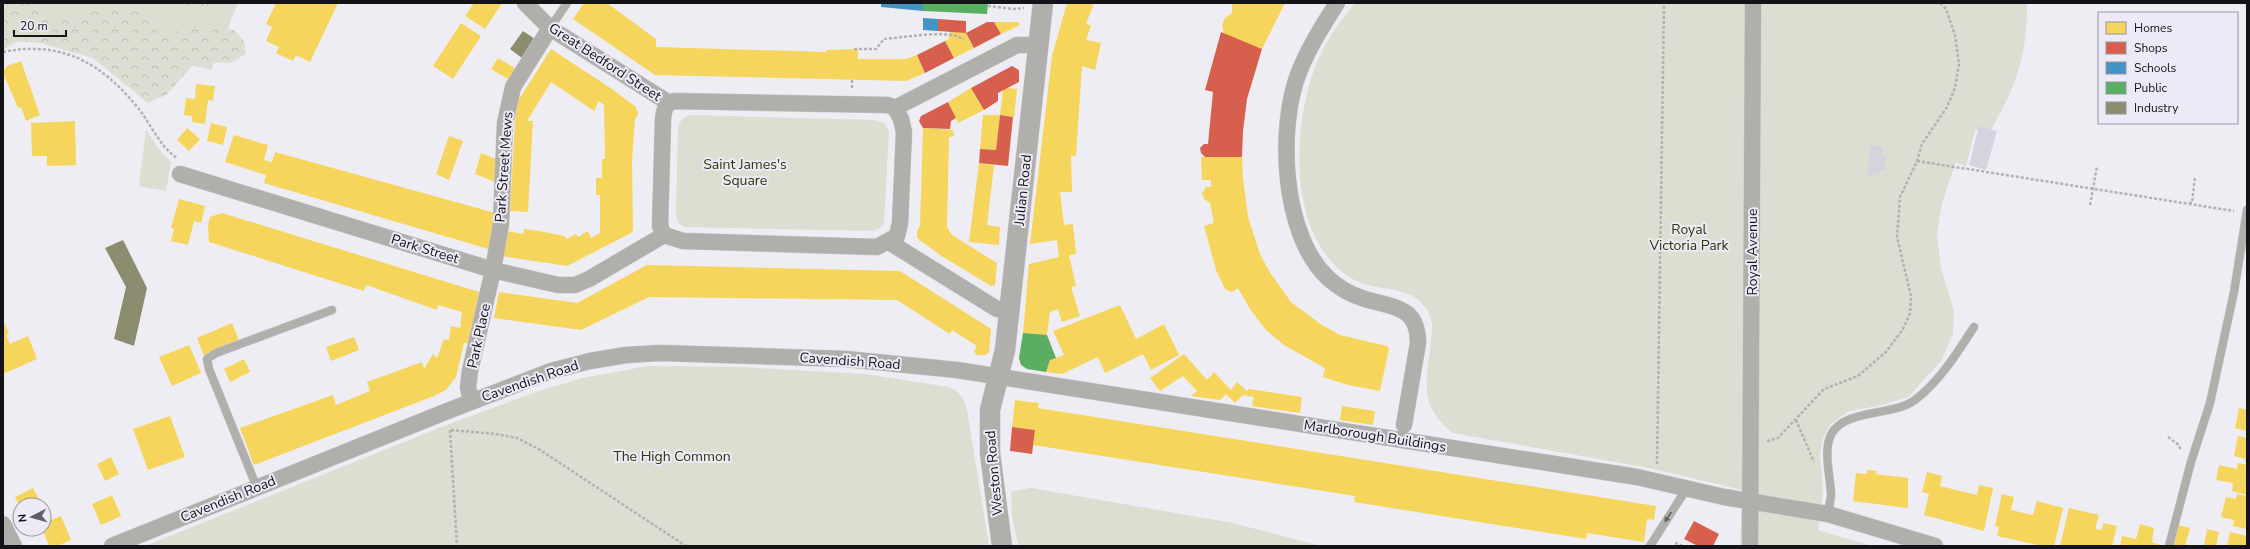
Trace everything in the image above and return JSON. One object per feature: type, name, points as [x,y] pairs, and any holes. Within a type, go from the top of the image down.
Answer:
[{"type":"street","name":"Great Bedford Street","points":[[525,3],[550,28],[669,103]]},
{"type":"street","points":[[1337,3],[1311,46],[1299,72],[1291,101],[1287,137],[1288,187],[1301,236],[1312,258],[1328,278],[1344,290],[1361,298],[1399,308],[1414,320],[1418,330],[1418,343],[1404,425]]},
{"type":"street","name":"Royal Avenue","points":[[1750,546],[1753,3]]},
{"type":"street","name":"Julian Road","points":[[998,377],[1005,350],[1039,45],[1034,5]]},
{"type":"street","name":"Park Street Mews","points":[[493,270],[501,224],[505,122],[513,87],[550,28]]},
{"type":"street","points":[[895,108],[1017,45],[1039,45]]},
{"type":"street","points":[[686,101],[888,105],[895,108],[901,119],[904,132],[901,208],[897,236],[889,242],[877,247],[683,241],[664,235],[660,226],[663,127],[664,109],[669,103],[686,101]]},
{"type":"street","name":"Park Street","points":[[181,167],[493,270],[558,285],[575,284],[589,279],[664,235]]},
{"type":"street","points":[[889,242],[997,309],[1009,310]]},
{"type":"street","name":"Park Place","points":[[470,402],[468,388],[470,371],[493,270]]},
{"type":"street","name":"Cavendish Road","points":[[112,546],[470,402],[551,372],[626,355],[661,353],[846,358],[957,370],[998,377]]},
{"type":"street","name":"Marlborough Buildings","points":[[998,377],[1638,477],[1750,501],[1828,514],[1935,546]]},
{"type":"street","name":"Weston Road","points":[[998,377],[990,410],[990,453],[1002,546]]},
{"type":"street","points":[[3,524],[14,546]]},
{"type":"lane","points":[[550,28],[567,3]]},
{"type":"lane","points":[[2169,546],[2191,462],[2210,403],[2234,292],[2247,212]]},
{"type":"lane","points":[[257,488],[208,369],[207,360],[216,353],[332,310]]},
{"type":"lane","points":[[1828,514],[1830,496],[1828,444],[1833,432],[1846,421],[1892,410],[1915,401],[1947,367],[1974,327]]},
{"type":"lane","points":[[1650,546],[1687,488]]},
{"type":"path","points":[[1000,3],[1000,8]]},
{"type":"path","points":[[1657,466],[1664,3]]},
{"type":"path","points":[[1751,445],[1778,438],[1824,389],[1858,376],[1880,357],[1903,329],[1910,314],[1911,296],[1897,237],[1897,214],[1900,197],[1917,161],[1922,144],[1947,107],[1955,88],[1959,64],[1955,35],[1946,9],[1940,3]]},
{"type":"path","points":[[988,6],[1000,8],[1034,5]]},
{"type":"path","points":[[854,49],[876,49],[884,39],[941,34],[960,36],[964,40]]},
{"type":"path","points":[[3,52],[22,48],[41,48],[80,59],[100,69],[138,108],[181,167]]},
{"type":"path","points":[[1917,161],[2247,212]]},
{"type":"path","points":[[2090,205],[2097,166]]},
{"type":"path","points":[[2186,203],[2192,203],[2195,177]]},
{"type":"path","points":[[445,412],[451,430],[457,546]]},
{"type":"path","points":[[1796,420],[1814,462],[1829,472]]},
{"type":"path","points":[[451,430],[496,434],[517,438],[537,448],[686,546]]},
{"type":"path","points":[[2168,437],[2179,446],[2185,459],[2191,462]]},
{"type":"path","points":[[1675,543],[1682,546]]},
{"type":"green space","points":[[3,3],[238,3],[211,70],[190,65],[99,56],[60,44],[20,42],[3,44]]},
{"type":"green space","points":[[3,3],[40,3],[48,13],[57,17],[79,21],[95,7],[127,9],[138,7],[147,21],[163,37],[186,27],[214,27],[234,30],[244,41],[246,54],[230,63],[196,62],[166,95],[148,103],[93,58],[22,38],[3,50]]},
{"type":"green space","points":[[177,3],[225,3],[213,7],[201,8],[190,7]]},
{"type":"green space","name":"Royal Victoria Park","points":[[1355,3],[2027,3],[2025,39],[2019,70],[2014,84],[1991,130],[1975,130],[1966,167],[1956,162],[1942,203],[1937,233],[1941,268],[1954,311],[1953,334],[1941,361],[1908,397],[1878,406],[1849,411],[1831,424],[1823,438],[1820,453],[1823,490],[1818,530],[1872,546],[1740,546],[1742,490],[1649,468],[1453,433],[1442,422],[1434,412],[1429,402],[1427,392],[1432,333],[1431,319],[1428,312],[1413,296],[1403,292],[1361,283],[1351,278],[1330,260],[1316,238],[1306,211],[1301,182],[1299,152],[1307,95],[1314,70],[1326,43]]},
{"type":"green space","name":"Saint James's Square","points":[[691,115],[873,120],[884,123],[889,132],[884,222],[880,228],[873,231],[684,227],[678,223],[676,215],[678,127],[682,119]]},
{"type":"green space","points":[[146,129],[158,148],[171,162],[166,191],[139,186]]},
{"type":"green space","name":"The High Common","points":[[648,366],[739,367],[865,374],[949,387],[953,389],[961,396],[967,410],[989,546],[145,546],[449,424],[539,391],[582,378]]},
{"type":"green space","points":[[1031,488],[1233,523],[1321,546],[1018,546],[1012,515],[1011,491]]},
{"type":"building: Homes","points":[[276,3],[338,3],[310,62],[296,55],[293,61],[276,53],[279,47],[266,41],[272,27],[266,24]]},
{"type":"building: Homes","points":[[474,3],[502,3],[485,29],[465,16]]},
{"type":"building: Homes","points":[[584,3],[607,3],[656,39],[656,47],[826,52],[826,50],[858,49],[858,59],[906,59],[917,55],[925,73],[906,81],[655,75],[573,19]]},
{"type":"building: Homes","points":[[1067,3],[1094,3],[1086,24],[1091,26],[1086,40],[1101,43],[1095,70],[1082,66],[1076,156],[1071,156],[1072,192],[1060,192],[1064,225],[1073,224],[1076,254],[1069,255],[1076,286],[1071,287],[1080,316],[1062,322],[1058,309],[1050,312],[1047,335],[1023,333],[1029,264],[1059,257],[1057,240],[1030,244],[1052,56]]},
{"type":"building: Homes","points":[[1232,3],[1285,3],[1262,49],[1224,34],[1222,25],[1225,18],[1232,13]]},
{"type":"building: Homes","points":[[994,22],[1019,22],[1020,25],[1001,34]]},
{"type":"building: Homes","points":[[461,23],[481,36],[453,79],[433,66]]},
{"type":"building: Homes","points":[[950,31],[966,33],[974,48],[954,58],[945,41],[949,39]]},
{"type":"building: Homes","points":[[551,49],[609,87],[636,107],[638,114],[635,120],[632,160],[633,230],[631,233],[567,266],[502,256],[506,231],[523,234],[524,229],[564,236],[567,239],[576,234],[578,237],[588,231],[591,238],[600,233],[600,195],[596,195],[596,178],[602,178],[602,159],[605,159],[604,105],[599,101],[594,111],[551,82],[527,121],[533,121],[528,212],[510,211],[516,104]]},
{"type":"building: Homes","points":[[498,58],[516,69],[510,80],[491,69]]},
{"type":"building: Homes","points":[[21,61],[40,115],[26,121],[21,107],[18,108],[3,73],[7,66]]},
{"type":"building: Homes","points":[[196,84],[215,86],[213,101],[208,100],[205,124],[192,122],[192,116],[184,115],[186,98],[195,99]]},
{"type":"building: Homes","points":[[971,88],[984,110],[958,123],[948,102]]},
{"type":"building: Homes","points":[[1007,88],[1017,89],[1014,117],[1000,115],[1003,90]]},
{"type":"building: Homes","points":[[983,115],[1000,115],[996,150],[980,149]]},
{"type":"building: Homes","points":[[75,121],[76,165],[47,166],[47,156],[32,156],[31,123]]},
{"type":"building: Homes","points":[[211,123],[227,127],[223,145],[207,141]]},
{"type":"building: Homes","points":[[187,128],[200,139],[189,151],[177,140]]},
{"type":"building: Homes","points":[[923,128],[953,130],[954,136],[949,137],[947,227],[952,235],[997,263],[995,285],[991,286],[940,255],[917,238],[917,231],[920,226]]},
{"type":"building: Homes","points":[[234,135],[268,145],[264,160],[272,162],[275,152],[499,214],[492,250],[264,183],[266,175],[225,162]]},
{"type":"building: Homes","points":[[449,136],[463,141],[449,180],[436,174]]},
{"type":"building: Homes","points":[[481,153],[499,160],[498,183],[475,174]]},
{"type":"building: Homes","points":[[1201,157],[1242,157],[1248,217],[1260,254],[1269,271],[1291,302],[1322,325],[1340,335],[1387,346],[1389,349],[1380,391],[1348,385],[1323,377],[1325,368],[1284,345],[1265,329],[1250,309],[1238,288],[1232,292],[1225,289],[1216,270],[1204,226],[1214,223],[1210,203],[1204,199],[1202,193],[1206,187],[1211,187],[1211,180],[1202,180]]},
{"type":"building: Homes","points":[[979,163],[994,165],[987,225],[1000,227],[999,245],[969,242]]},
{"type":"building: Homes","points":[[179,199],[205,206],[201,223],[194,221],[188,245],[171,241],[174,229],[171,228]]},
{"type":"building: Homes","points":[[222,213],[479,292],[471,344],[464,343],[456,377],[446,390],[434,396],[254,465],[240,428],[333,395],[336,405],[370,391],[367,382],[422,362],[424,369],[433,354],[437,358],[444,339],[449,340],[451,326],[460,328],[462,312],[438,305],[437,310],[366,285],[364,291],[209,242],[208,226],[210,217]]},
{"type":"building: Homes","points":[[647,265],[900,271],[991,329],[989,352],[985,355],[976,355],[974,351],[977,346],[952,330],[950,334],[897,300],[649,297],[581,330],[494,318],[499,292],[577,303]]},
{"type":"building: Homes","points":[[1120,305],[1136,339],[1164,324],[1179,355],[1151,370],[1143,354],[1105,373],[1098,357],[1062,374],[1046,372],[1050,360],[1064,355],[1053,331]]},
{"type":"building: Homes","points":[[3,320],[9,334],[6,335],[10,344],[28,336],[37,359],[3,374]]},
{"type":"building: Homes","points":[[232,323],[239,341],[204,356],[197,338]]},
{"type":"building: Homes","points":[[354,337],[359,350],[331,361],[326,347]]},
{"type":"building: Homes","points":[[189,345],[201,373],[172,386],[159,357]]},
{"type":"building: Homes","points":[[1184,354],[1207,380],[1214,372],[1231,390],[1237,382],[1247,391],[1249,389],[1302,397],[1300,413],[1252,406],[1254,397],[1243,395],[1235,403],[1226,394],[1220,400],[1191,396],[1197,391],[1183,376],[1160,391],[1150,378]]},
{"type":"building: Homes","points":[[244,359],[250,372],[230,382],[224,369]]},
{"type":"building: Homes","points":[[1015,400],[1039,403],[1038,408],[1656,506],[1654,520],[1647,519],[1644,542],[1587,533],[1586,539],[1354,502],[1355,496],[1033,445],[1035,430],[1012,427]]},
{"type":"building: Homes","points":[[1342,406],[1375,411],[1373,425],[1340,420]]},
{"type":"building: Homes","points":[[2239,408],[2247,410],[2247,431],[2235,428]]},
{"type":"building: Homes","points":[[170,416],[185,457],[148,470],[133,429]]},
{"type":"building: Homes","points":[[2238,436],[2247,438],[2247,463],[2245,463],[2246,459],[2234,456]]},
{"type":"building: Homes","points":[[111,457],[119,474],[105,481],[97,464]]},
{"type":"building: Homes","points":[[2238,463],[2247,465],[2247,495],[2232,491],[2233,483],[2216,480],[2219,465],[2237,469]]},
{"type":"building: Homes","points":[[1867,470],[1877,471],[1876,474],[1908,478],[1908,508],[1853,501],[1856,473],[1867,474]]},
{"type":"building: Homes","points":[[1927,472],[1942,476],[1940,486],[1977,495],[1979,485],[1993,488],[1984,531],[1924,515],[1929,494],[1922,492]]},
{"type":"building: Homes","points":[[33,488],[38,497],[15,497]]},
{"type":"building: Homes","points":[[2002,494],[2014,497],[2011,510],[2033,515],[2037,501],[2063,508],[2054,546],[2042,546],[1997,536],[1999,527],[1995,526]]},
{"type":"building: Homes","points":[[2237,494],[2247,496],[2247,529],[2233,526],[2234,520],[2221,517],[2226,497],[2236,499]]},
{"type":"building: Homes","points":[[112,495],[121,516],[101,525],[92,504]]},
{"type":"building: Homes","points":[[2069,508],[2099,515],[2095,529],[2102,530],[2103,523],[2117,526],[2112,546],[2060,546]]},
{"type":"building: Homes","points":[[61,516],[71,540],[57,546],[49,546],[45,537],[52,537],[52,520]]},
{"type":"building: Homes","points":[[2140,524],[2154,528],[2152,542],[2163,546],[2120,546],[2122,536],[2136,539]]},
{"type":"building: Homes","points":[[2178,525],[2190,528],[2185,546],[2173,546]]},
{"type":"building: Homes","points":[[2207,529],[2219,532],[2216,546],[2204,546]]},
{"type":"building: Homes","points":[[2230,532],[2247,536],[2247,546],[2227,546]]},
{"type":"building: Shops","points":[[938,19],[966,21],[966,33],[938,31]]},
{"type":"building: Shops","points":[[987,22],[994,22],[1001,34],[974,48],[966,33]]},
{"type":"building: Shops","points":[[1221,32],[1262,49],[1247,99],[1243,131],[1242,157],[1205,157],[1201,153],[1200,148],[1204,144],[1208,144],[1213,92],[1205,90]]},
{"type":"building: Shops","points":[[945,41],[954,58],[925,73],[917,55]]},
{"type":"building: Shops","points":[[1012,66],[1019,70],[1019,82],[998,93],[998,101],[984,110],[971,88]]},
{"type":"building: Shops","points":[[948,102],[956,118],[951,121],[950,129],[923,128],[919,121],[921,116]]},
{"type":"building: Shops","points":[[1000,115],[1013,117],[1008,166],[979,163],[980,149],[996,150]]},
{"type":"building: Shops","points":[[1012,427],[1035,430],[1032,454],[1010,451]]},
{"type":"building: Shops","points":[[1694,521],[1719,534],[1713,546],[1698,546],[1684,539]]},
{"type":"building: Schools","points":[[881,3],[923,3],[923,11],[881,7]]},
{"type":"building: Schools","points":[[923,18],[938,19],[938,31],[923,30]]},
{"type":"building: Public","points":[[923,3],[988,3],[987,14],[923,11]]},
{"type":"building: Public","points":[[1023,333],[1047,335],[1056,358],[1050,360],[1046,372],[1027,369],[1021,365],[1019,358]]},
{"type":"building: Industry","points":[[523,31],[535,39],[522,58],[510,49]]},
{"type":"building: Industry","points":[[123,240],[147,288],[134,346],[114,339],[126,287],[105,248]]},
{"type":"building: Other","points":[[1979,126],[1997,131],[1986,170],[1969,165]]},
{"type":"building: Other","points":[[1871,144],[1883,148],[1882,155],[1887,156],[1885,170],[1880,170],[1878,175],[1867,175]]}]
